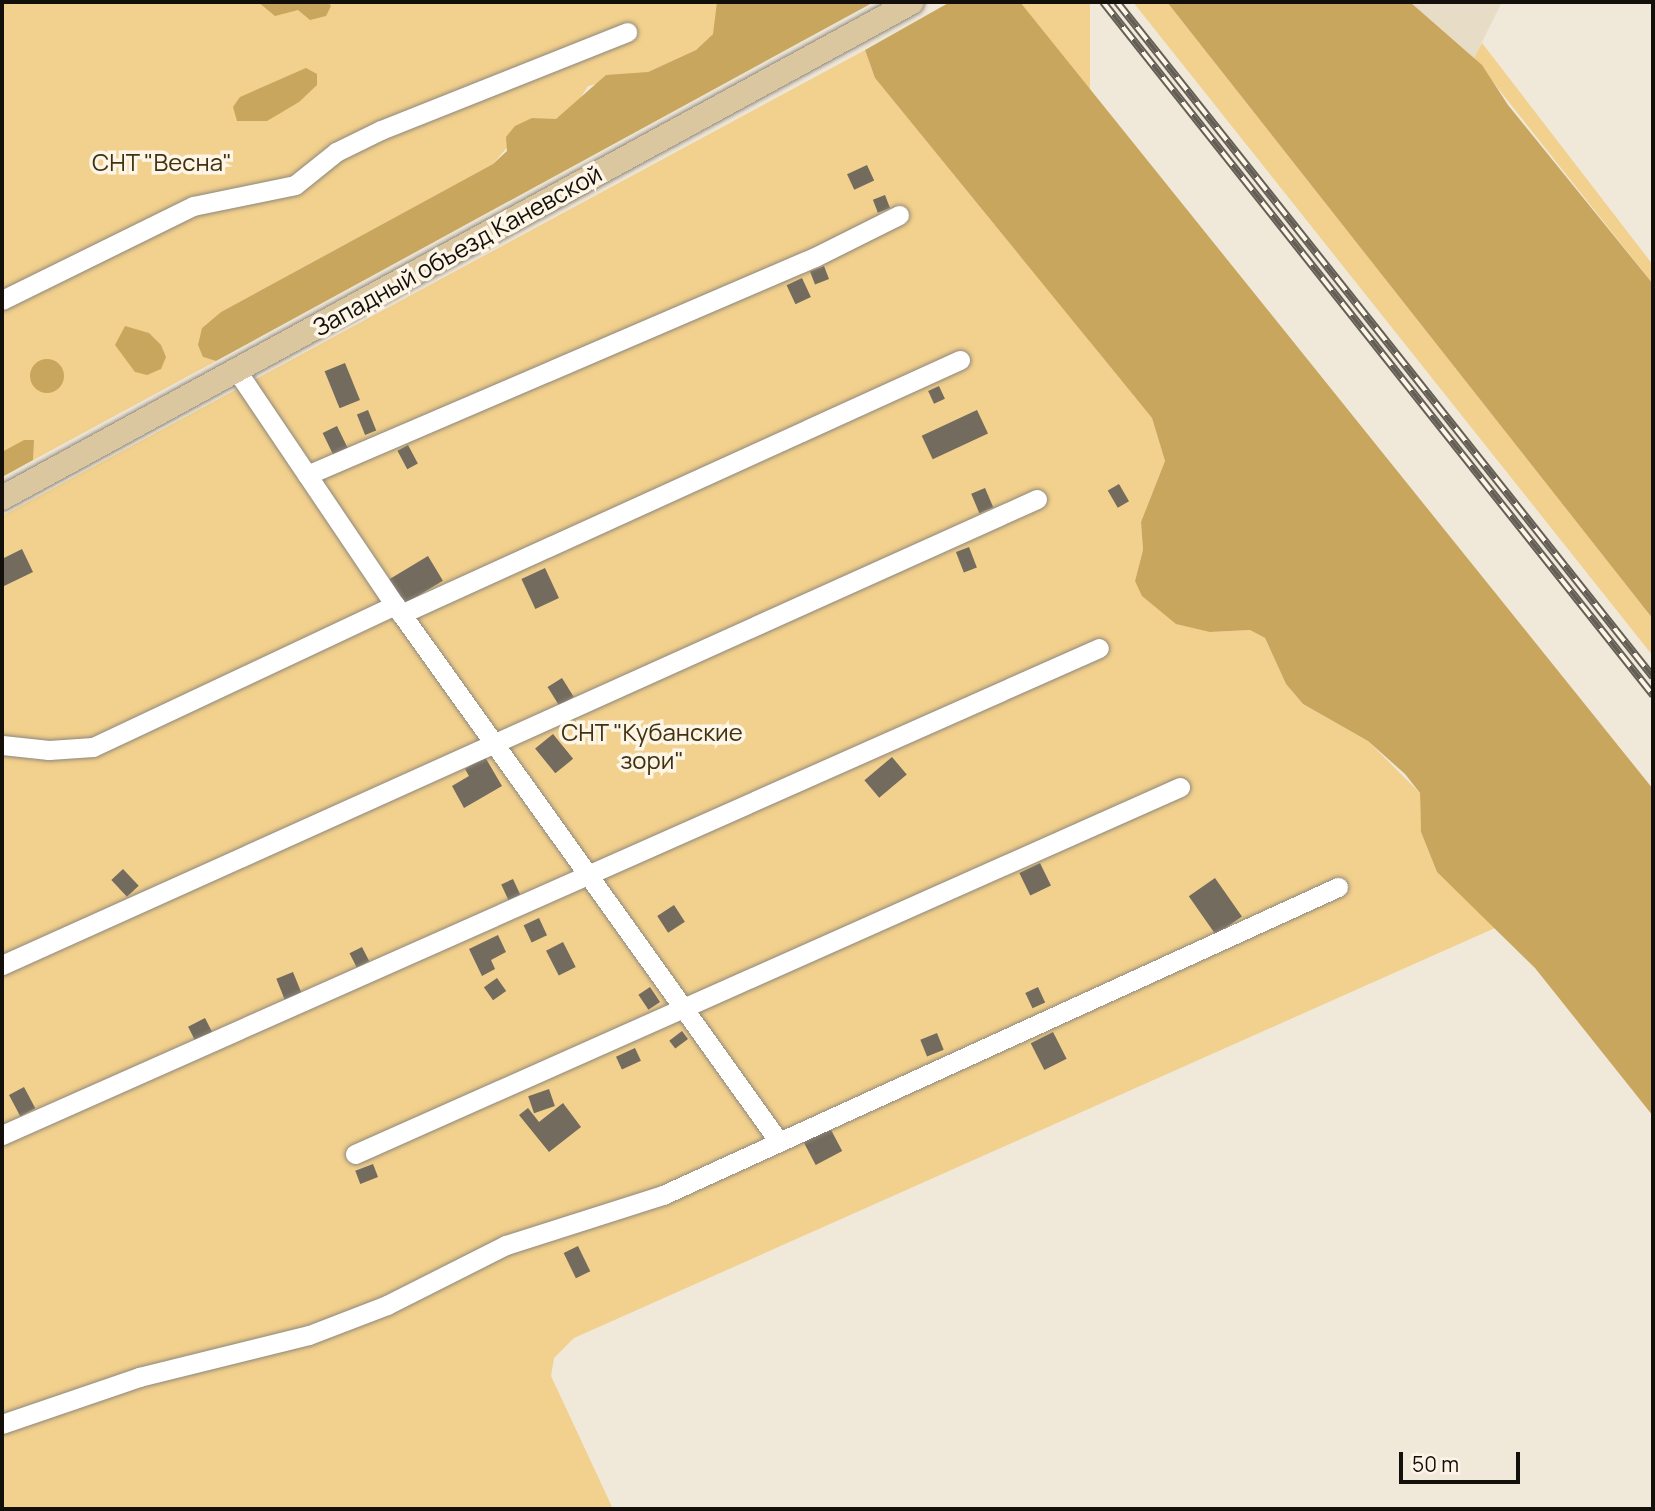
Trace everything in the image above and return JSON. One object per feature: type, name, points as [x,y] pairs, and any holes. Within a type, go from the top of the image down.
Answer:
[{"type":"main road","name":"Западный объезд Каневской","points":[[2,498],[912,2]]},
{"type":"lane","points":[[2,299],[193,206],[295,185],[336,152],[381,130],[627,32]]},
{"type":"lane","points":[[307,475],[815,257],[899,215]]},
{"type":"lane","points":[[2,745],[49,750],[93,747],[960,360]]},
{"type":"lane","points":[[237,371],[398,609],[777,1139]]},
{"type":"lane","points":[[2,965],[495,746],[1037,499]]},
{"type":"lane","points":[[2,1135],[589,877],[1099,648]]},
{"type":"lane","points":[[355,1154],[1180,787]]},
{"type":"lane","points":[[2,1424],[139,1377],[309,1335],[387,1305],[506,1245],[710,1176],[777,1139],[1338,887]]},
{"type":"shaded area","points":[[258,2],[328,2],[331,6],[326,16],[310,20],[298,10],[275,16]]},
{"type":"shaded area","points":[[717,2],[874,2],[216,361],[203,357],[198,345],[202,328],[221,312],[493,164],[507,151],[506,137],[515,126],[532,118],[556,119],[606,75],[648,72],[696,50],[713,34]]},
{"type":"shaded area","points":[[950,2],[1020,2],[1653,789],[1653,1116],[1535,968],[1437,872],[1421,832],[1420,793],[1405,774],[1368,741],[1303,704],[1286,684],[1265,638],[1250,630],[1210,632],[1176,624],[1142,596],[1135,581],[1143,550],[1141,522],[1165,461],[1152,418],[875,78],[865,50]]},
{"type":"shaded area","points":[[1167,2],[1410,2],[1482,65],[1508,105],[1653,284],[1653,619]]},
{"type":"shaded area","points":[[1410,2],[1502,2],[1474,58]]},
{"type":"shaded area","points":[[306,68],[317,74],[317,85],[299,102],[267,121],[237,121],[233,107],[240,97]]},
{"type":"shaded area","points":[[125,326],[149,333],[161,345],[166,357],[161,369],[147,375],[135,372],[115,345]]},
{"type":"shaded area","points":[[47,359],[59,364],[64,376],[59,388],[47,393],[35,388],[30,376],[35,364]]},
{"type":"shaded area","points":[[24,440],[34,440],[33,460],[2,477],[2,452]]},
{"type":"green space","name":"СНТ \"Весна\"","points":[[2,2],[717,2],[720,11],[713,34],[696,50],[648,72],[588,86],[575,106],[556,120],[532,118],[493,164],[221,312],[202,328],[203,357],[216,361],[2,477]]},
{"type":"green space","points":[[1019,2],[1090,2],[1090,1024],[1019,1024]]},
{"type":"green space","points":[[1133,2],[1167,2],[1653,619],[1653,656]]},
{"type":"green space","points":[[1482,43],[1653,265],[1653,284],[1474,58]]},
{"type":"green space","name":"СНТ \"Кубанские зори\"","points":[[865,50],[875,78],[1152,418],[1165,461],[1141,522],[1143,550],[1135,581],[1211,632],[1250,630],[1265,638],[1286,684],[1303,704],[1368,741],[1420,793],[1421,832],[1437,872],[1495,928],[574,1338],[554,1358],[551,1376],[613,1509],[2,1509],[2,516]]},
{"type":"building","points":[[867,165],[874,180],[854,190],[847,174]]},
{"type":"building","points":[[885,195],[890,208],[878,213],[873,200]]},
{"type":"building","points":[[824,266],[829,279],[815,284],[810,271]]},
{"type":"building","points":[[802,278],[811,297],[795,304],[787,285]]},
{"type":"building","points":[[345,363],[360,400],[340,408],[325,371]]},
{"type":"building","points":[[939,386],[945,399],[934,404],[928,391]]},
{"type":"building","points":[[368,410],[376,430],[365,435],[357,414]]},
{"type":"building","points":[[977,410],[988,434],[933,459],[922,436]]},
{"type":"building","points":[[337,426],[348,448],[334,455],[323,433]]},
{"type":"building","points":[[408,445],[418,464],[407,469],[397,451]]},
{"type":"building","points":[[1119,484],[1129,501],[1118,508],[1108,490]]},
{"type":"building","points":[[985,488],[993,507],[979,513],[971,494]]},
{"type":"building","points":[[969,547],[977,568],[964,573],[956,552]]},
{"type":"building","points":[[22,549],[33,572],[2,587],[2,559]]},
{"type":"building","points":[[428,556],[443,581],[403,605],[388,580]]},
{"type":"building","points":[[545,568],[559,598],[535,609],[521,579]]},
{"type":"building","points":[[562,678],[574,697],[559,706],[548,687]]},
{"type":"building","points":[[553,734],[573,759],[555,773],[535,748]]},
{"type":"building","points":[[485,757],[502,786],[464,808],[452,786],[469,776],[465,769]]},
{"type":"building","points":[[892,757],[907,775],[879,798],[864,780]]},
{"type":"building","points":[[1040,863],[1051,885],[1030,896],[1019,873]]},
{"type":"building","points":[[123,869],[139,886],[127,897],[111,880]]},
{"type":"building","points":[[1215,878],[1242,917],[1216,935],[1189,896]]},
{"type":"building","points":[[513,879],[520,894],[508,900],[501,884]]},
{"type":"building","points":[[674,905],[685,922],[668,933],[657,916]]},
{"type":"building","points":[[539,918],[547,935],[532,942],[524,925]]},
{"type":"building","points":[[498,935],[506,952],[491,960],[495,969],[482,976],[469,949]]},
{"type":"building","points":[[563,942],[576,967],[559,976],[546,951]]},
{"type":"building","points":[[362,947],[369,961],[357,968],[350,953]]},
{"type":"building","points":[[293,972],[302,994],[285,1001],[276,979]]},
{"type":"building","points":[[497,978],[506,991],[493,1000],[484,987]]},
{"type":"building","points":[[650,987],[660,1002],[648,1010],[638,995]]},
{"type":"building","points":[[1038,987],[1045,1002],[1032,1008],[1025,993]]},
{"type":"building","points":[[205,1018],[213,1034],[196,1043],[188,1027]]},
{"type":"building","points":[[682,1031],[688,1039],[675,1049],[669,1041]]},
{"type":"building","points":[[1053,1032],[1067,1059],[1044,1070],[1031,1043]]},
{"type":"building","points":[[937,1033],[944,1050],[927,1056],[920,1040]]},
{"type":"building","points":[[635,1048],[641,1061],[622,1070],[616,1057]]},
{"type":"building","points":[[24,1087],[35,1108],[20,1116],[9,1095]]},
{"type":"building","points":[[549,1089],[555,1106],[534,1113],[528,1096]]},
{"type":"building","points":[[563,1103],[581,1127],[549,1152],[519,1115],[528,1108],[539,1122]]},
{"type":"building","points":[[830,1128],[842,1151],[816,1165],[804,1142]]},
{"type":"building","points":[[373,1164],[378,1177],[360,1184],[355,1171]]},
{"type":"building","points":[[578,1246],[590,1271],[576,1278],[564,1253]]},
{"type":"railway","points":[[1103,2],[1653,695]]},
{"type":"railway","points":[[1117,2],[1653,677]]}]
